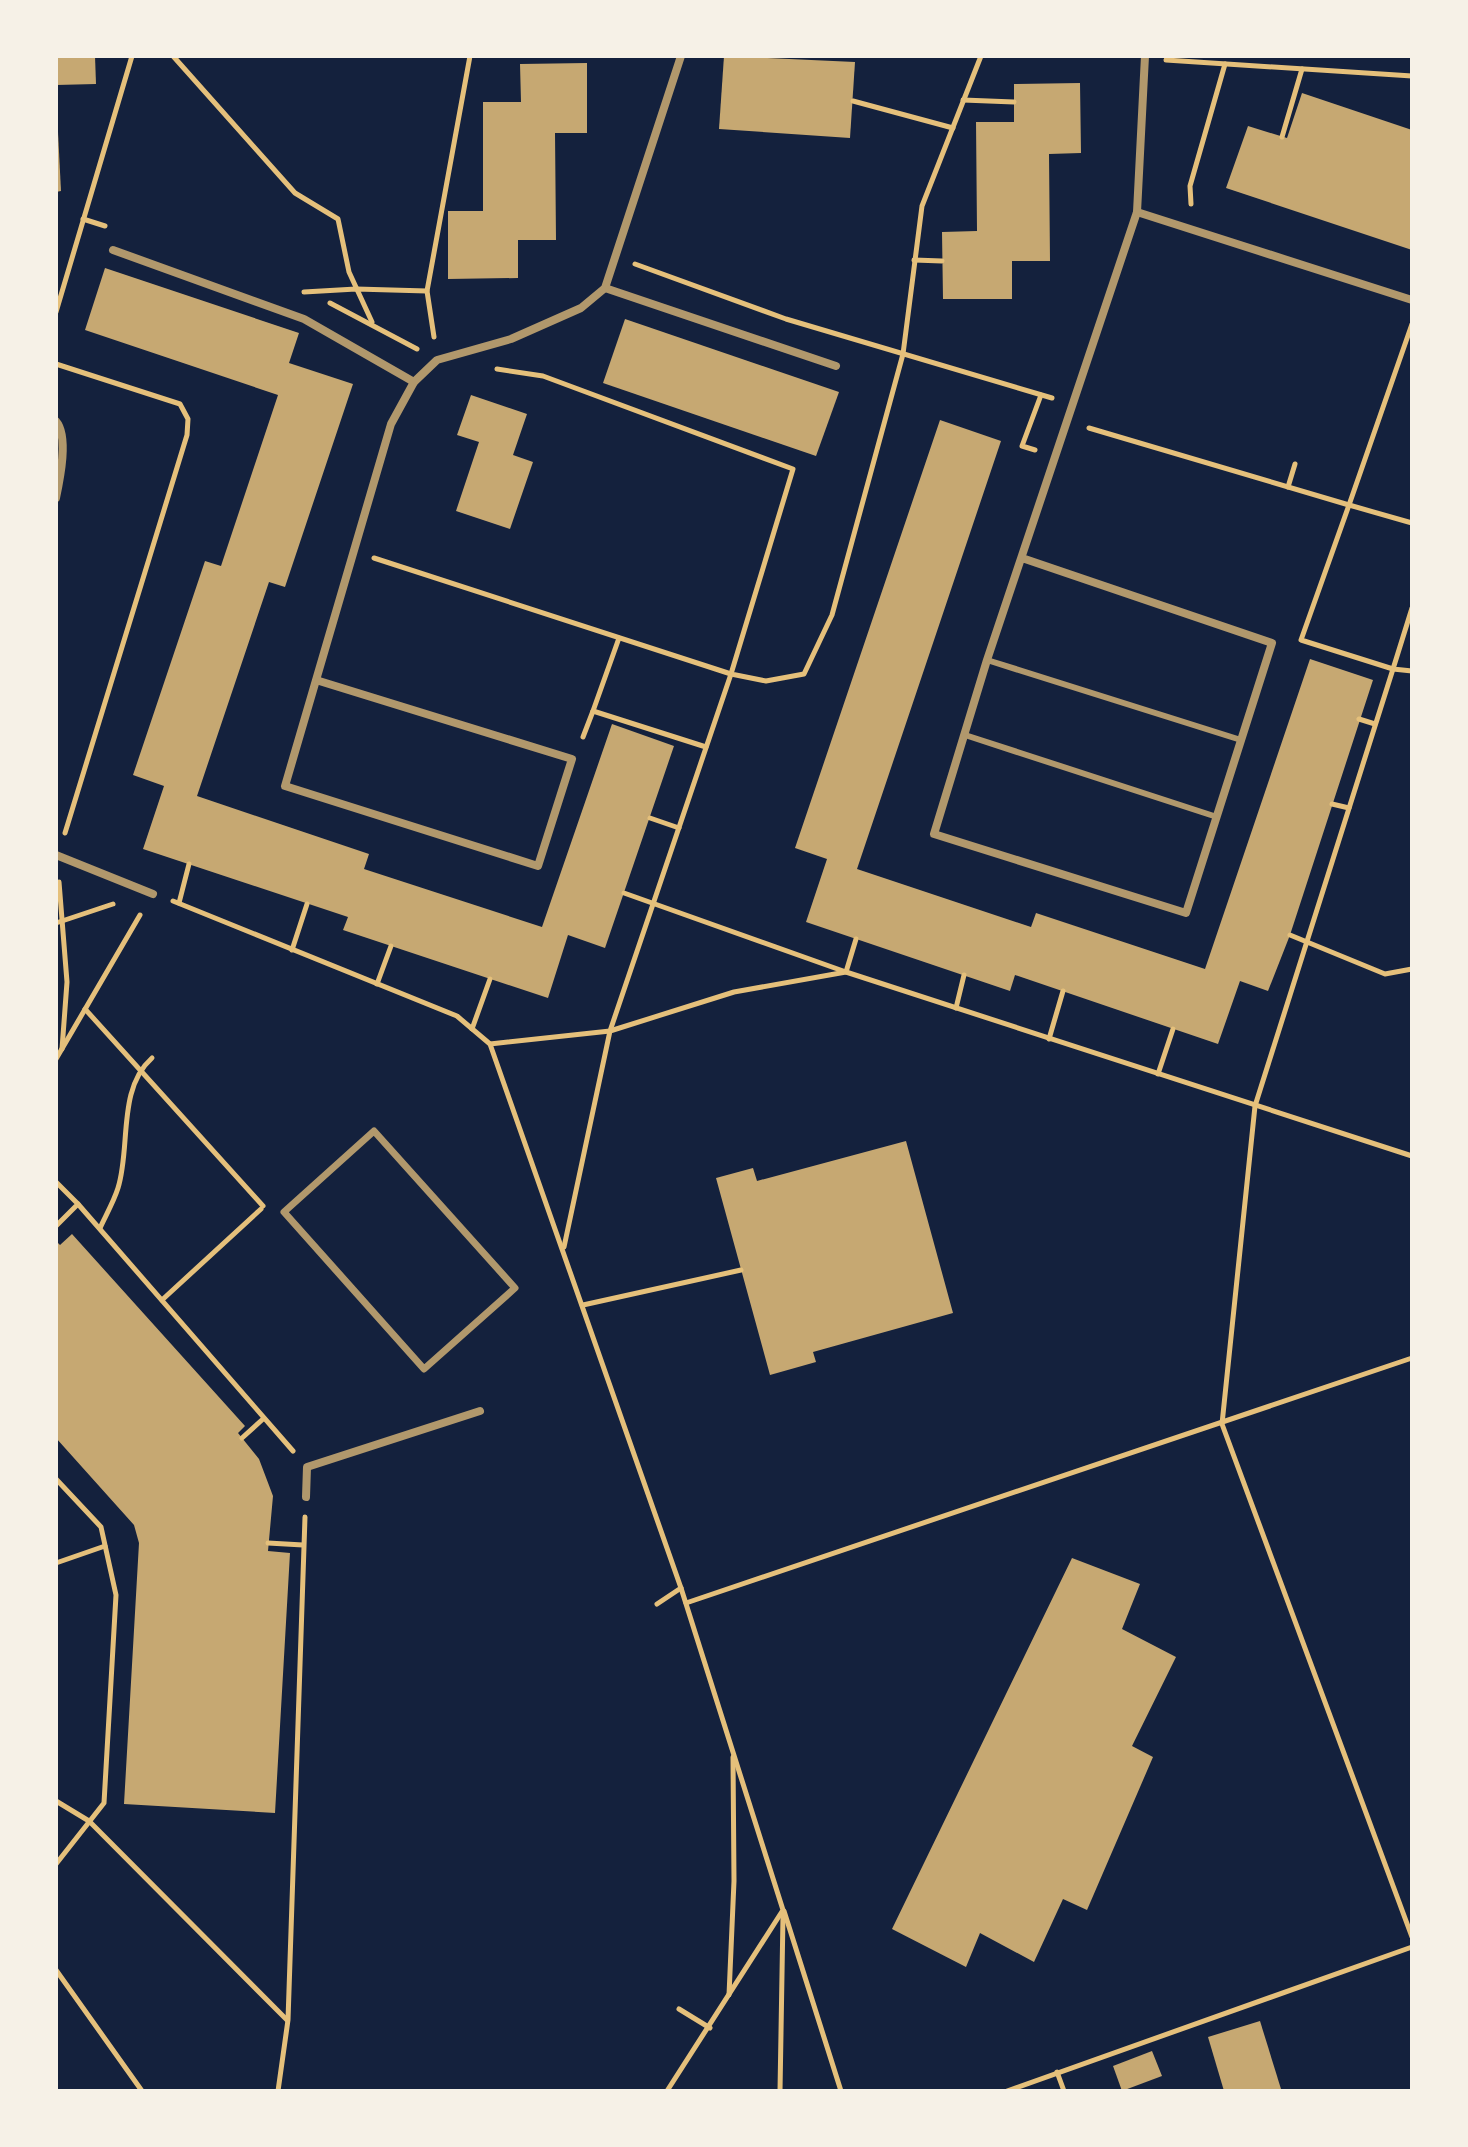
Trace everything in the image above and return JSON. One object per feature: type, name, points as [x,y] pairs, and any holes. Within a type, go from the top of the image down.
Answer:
[{"type":"street","points":[[316,680],[572,759],[538,866],[285,786],[316,680],[354,552],[391,424],[414,382],[437,360],[511,339],[581,308],[605,288],[681,56]]},
{"type":"street","points":[[1022,558],[1272,643],[1186,913],[934,834],[987,660],[1137,212],[1145,57]]},
{"type":"street","points":[[1137,212],[1412,300]]},
{"type":"street","points":[[113,250],[304,319],[414,382]]},
{"type":"street","points":[[605,288],[836,366]]},
{"type":"street","points":[[56,421],[61,426],[56,498]]},
{"type":"street","points":[[57,855],[153,894]]},
{"type":"street","points":[[374,1131],[515,1288],[424,1369],[284,1212],[374,1131]]},
{"type":"street","points":[[306,1497],[307,1467],[480,1411]]},
{"type":"lane","points":[[987,660],[1241,740]]},
{"type":"lane","points":[[965,735],[1217,817]]},
{"type":"path","points":[[56,312],[132,56]]},
{"type":"path","points":[[173,56],[295,193],[338,219],[356,289],[373,324]]},
{"type":"path","points":[[437,360],[427,291],[470,56]]},
{"type":"path","points":[[354,552],[731,674],[766,681],[804,674],[832,615],[903,354],[922,206],[981,56]]},
{"type":"path","points":[[1145,57],[1412,76]]},
{"type":"path","points":[[1200,207],[1188,203],[1190,186],[1225,64]]},
{"type":"path","points":[[1282,137],[1302,69]]},
{"type":"path","points":[[963,100],[1014,102]]},
{"type":"path","points":[[853,101],[953,128]]},
{"type":"path","points":[[83,219],[113,228]]},
{"type":"path","points":[[615,258],[786,319],[1072,404]]},
{"type":"path","points":[[914,260],[942,261]]},
{"type":"path","points":[[427,291],[356,289],[301,292],[373,324],[437,360]]},
{"type":"path","points":[[1412,324],[1301,640],[1393,669],[1412,671]]},
{"type":"path","points":[[56,364],[180,404],[188,419],[187,435],[57,855],[58,922],[67,982],[62,1049]]},
{"type":"path","points":[[483,367],[543,376],[793,469],[731,674],[610,1031],[564,1248]]},
{"type":"path","points":[[1068,422],[1412,523]]},
{"type":"path","points":[[1288,487],[1295,464]]},
{"type":"path","points":[[1412,608],[1255,1106],[1222,1424],[1412,1937]]},
{"type":"path","points":[[593,711],[619,638]]},
{"type":"path","points":[[1359,719],[1375,724]]},
{"type":"path","points":[[1332,804],[1349,808]]},
{"type":"path","points":[[650,818],[679,828]]},
{"type":"path","points":[[178,904],[189,864]]},
{"type":"path","points":[[624,893],[846,972],[1412,1156]]},
{"type":"path","points":[[58,922],[153,894],[457,1016],[490,1044],[681,1588],[841,2091]]},
{"type":"path","points":[[56,1059],[153,894]]},
{"type":"path","points":[[292,950],[307,904]]},
{"type":"path","points":[[1290,935],[1385,974],[1412,969]]},
{"type":"path","points":[[846,972],[856,939]]},
{"type":"path","points":[[377,984],[391,946]]},
{"type":"path","points":[[490,1044],[610,1031],[734,992],[846,972]]},
{"type":"path","points":[[956,1008],[964,975]]},
{"type":"path","points":[[472,1029],[490,979]]},
{"type":"path","points":[[1049,1039],[1063,991]]},
{"type":"path","points":[[85,1009],[274,1219]]},
{"type":"path","points":[[1158,1074],[1173,1029]]},
{"type":"path","points":[[100,1228],[119,1187],[127,1119],[140,1069],[152,1058]]},
{"type":"path","points":[[56,1182],[100,1228],[289,1448]]},
{"type":"path","points":[[56,1226],[78,1204]]},
{"type":"path","points":[[162,1300],[264,1207]]},
{"type":"path","points":[[583,1305],[741,1270]]},
{"type":"path","points":[[686,1603],[1412,1358]]},
{"type":"path","points":[[242,1438],[263,1419]]},
{"type":"path","points":[[56,1479],[101,1527],[116,1595],[104,1803],[56,1864]]},
{"type":"path","points":[[278,2091],[288,2020],[304,1533]]},
{"type":"path","points":[[268,1543],[303,1545]]},
{"type":"path","points":[[56,1563],[105,1546]]},
{"type":"path","points":[[657,1604],[681,1588]]},
{"type":"path","points":[[729,1996],[734,1881],[733,1752]]},
{"type":"path","points":[[56,1801],[89,1821],[288,2020]]},
{"type":"path","points":[[667,2091],[783,1910]]},
{"type":"path","points":[[780,2091],[783,1910]]},
{"type":"path","points":[[1007,2091],[1412,1947]]},
{"type":"path","points":[[56,1970],[142,2091]]},
{"type":"path","points":[[679,2009],[710,2028]]},
{"type":"path","points":[[1057,2072],[1064,2091]]},
{"type":"building","points":[[56,56],[95,56],[96,84],[56,85]]},
{"type":"building","points":[[724,56],[855,62],[850,138],[719,129]]},
{"type":"building","points":[[587,63],[587,133],[555,133],[556,240],[518,240],[518,278],[448,279],[448,211],[483,211],[483,102],[521,102],[520,64]]},
{"type":"building","points":[[1080,83],[1081,153],[1049,154],[1050,261],[1012,261],[1012,299],[943,299],[942,232],[977,231],[976,122],[1014,122],[1014,84]]},
{"type":"building","points":[[56,93],[61,191],[56,192]]},
{"type":"building","points":[[1302,93],[1412,130],[1412,250],[1226,188],[1248,126],[1287,138]]},
{"type":"building","points":[[105,268],[299,333],[289,363],[353,384],[285,587],[269,582],[197,796],[369,854],[364,869],[542,927],[612,724],[674,746],[605,948],[568,935],[548,998],[343,930],[348,917],[143,849],[164,786],[133,775],[205,561],[221,566],[278,395],[85,330]]},
{"type":"building","points":[[625,319],[839,392],[816,456],[603,383]]},
{"type":"building","points":[[471,395],[527,414],[513,455],[533,462],[510,529],[456,511],[479,442],[457,435]]},
{"type":"building","points":[[940,420],[1001,441],[857,869],[1031,927],[1036,913],[1205,969],[1310,659],[1373,680],[1290,935],[1268,991],[1240,981],[1218,1044],[1015,975],[1010,991],[806,922],[827,859],[795,848]]},
{"type":"building","points":[[906,1141],[953,1313],[813,1352],[816,1362],[770,1375],[716,1178],[753,1168],[757,1181]]},
{"type":"building","points":[[72,1234],[245,1426],[238,1433],[259,1459],[273,1496],[268,1551],[290,1553],[275,1813],[124,1804],[139,1543],[134,1525],[56,1438],[56,1241],[60,1245]]},
{"type":"building","points":[[1072,1558],[1140,1584],[1122,1629],[1176,1657],[1132,1746],[1153,1757],[1087,1910],[1063,1899],[1034,1962],[980,1933],[966,1967],[892,1929]]},
{"type":"building","points":[[1260,2021],[1281,2089],[1224,2091],[1208,2037]]},
{"type":"building","points":[[1152,2051],[1162,2076],[1122,2091],[1113,2066]]}]
